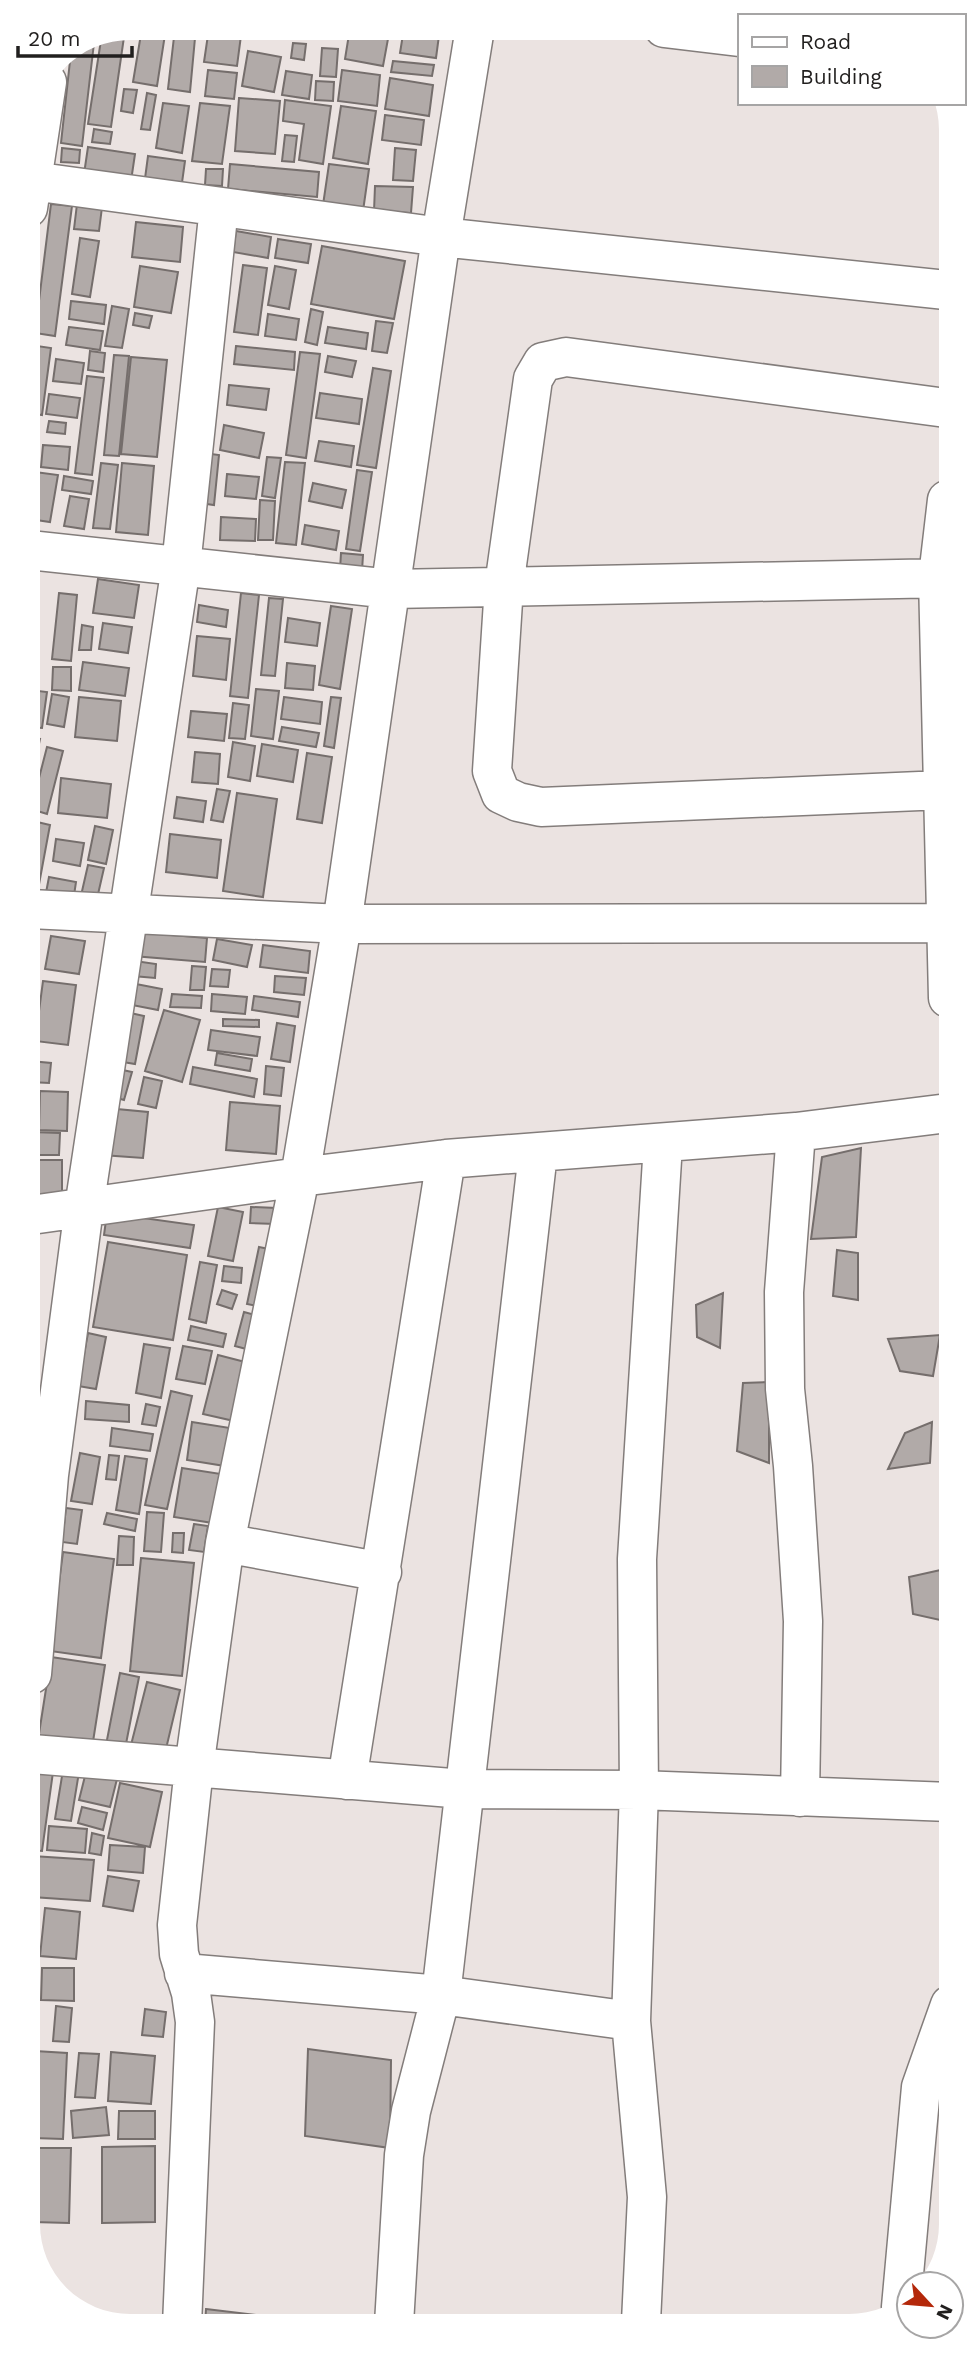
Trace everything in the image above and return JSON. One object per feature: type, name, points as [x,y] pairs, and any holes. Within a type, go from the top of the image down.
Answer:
[{"type":"street","points":[[182,2314],[195,2022],[191,1993],[179,1954],[177,1925],[194,1768],[225,1543],[300,1177],[342,924],[441,237],[473,40]]},
{"type":"street","points":[[40,129],[43,106]]},
{"type":"street","points":[[40,196],[219,207],[441,237],[939,289]]},
{"type":"street","points":[[40,1586],[50,1475],[84,1208],[181,566],[219,207]]},
{"type":"street","points":[[939,407],[566,357],[543,362],[533,379],[504,586],[492,771],[501,794],[517,802],[541,807],[939,790]]},
{"type":"street","points":[[40,551],[391,589],[939,577]]},
{"type":"street","points":[[40,910],[342,924],[939,923]]},
{"type":"street","points":[[40,1214],[446,1159],[796,1132],[939,1114]]},
{"type":"street","points":[[796,1132],[784,1293],[785,1389],[803,1621],[800,1797]]},
{"type":"street","points":[[641,2314],[647,2197],[631,2021],[639,1790],[637,1559],[663,1144]]},
{"type":"street","points":[[395,2314],[404,2155],[411,2111],[441,1995],[538,1153]]},
{"type":"street","points":[[347,1780],[446,1159]]},
{"type":"street","points":[[225,1543],[382,1572]]},
{"type":"street","points":[[40,1755],[464,1789],[639,1790],[939,1802]]},
{"type":"street","points":[[184,1973],[441,1995],[631,2021]]},
{"type":"street","points":[[904,2270],[921,2087],[939,2036]]},
{"type":"building","points":[[140,40],[164,40],[157,86],[133,82]]},
{"type":"building","points":[[174,40],[195,40],[190,92],[168,89]]},
{"type":"building","points":[[207,40],[240,40],[237,66],[204,62]]},
{"type":"building","points":[[348,40],[388,40],[383,66],[345,59]]},
{"type":"building","points":[[402,40],[438,40],[436,58],[400,53]]},
{"type":"building","points":[[123,41],[111,127],[88,124],[100,46]]},
{"type":"building","points":[[293,43],[306,44],[304,60],[291,58]]},
{"type":"building","points":[[93,48],[82,146],[61,143],[70,65]]},
{"type":"building","points":[[322,48],[338,49],[336,77],[320,76]]},
{"type":"building","points":[[248,51],[281,57],[274,92],[242,86]]},
{"type":"building","points":[[393,61],[434,65],[432,76],[391,72]]},
{"type":"building","points":[[208,70],[237,73],[234,99],[205,96]]},
{"type":"building","points":[[342,70],[380,75],[377,106],[338,101]]},
{"type":"building","points":[[286,71],[312,75],[309,99],[282,95]]},
{"type":"building","points":[[390,78],[433,85],[429,116],[385,109]]},
{"type":"building","points":[[316,81],[334,82],[333,101],[315,100]]},
{"type":"building","points":[[124,89],[137,90],[133,113],[121,111]]},
{"type":"building","points":[[147,93],[156,95],[150,130],[141,129]]},
{"type":"building","points":[[239,98],[280,101],[275,154],[235,151]]},
{"type":"building","points":[[285,100],[331,106],[323,164],[299,160],[304,124],[283,121]]},
{"type":"building","points":[[163,103],[189,106],[182,153],[156,148]]},
{"type":"building","points":[[200,103],[230,106],[222,164],[192,161]]},
{"type":"building","points":[[341,106],[376,111],[368,164],[333,158]]},
{"type":"building","points":[[385,115],[424,120],[421,145],[382,140]]},
{"type":"building","points":[[94,129],[112,132],[110,144],[92,142]]},
{"type":"building","points":[[285,135],[297,136],[294,162],[282,161]]},
{"type":"building","points":[[88,147],[135,154],[131,181],[84,174]]},
{"type":"building","points":[[62,148],[80,150],[79,163],[61,162]]},
{"type":"building","points":[[395,148],[416,150],[413,181],[393,180]]},
{"type":"building","points":[[148,156],[185,161],[181,190],[144,186]]},
{"type":"building","points":[[230,164],[319,172],[317,197],[228,189]]},
{"type":"building","points":[[329,164],[369,169],[363,211],[323,205]]},
{"type":"building","points":[[206,169],[223,169],[222,186],[205,185]]},
{"type":"building","points":[[375,186],[413,187],[411,213],[374,211]]},
{"type":"building","points":[[51,204],[72,206],[55,336],[40,334],[40,293]]},
{"type":"building","points":[[77,204],[102,207],[99,231],[74,229]]},
{"type":"building","points":[[136,222],[183,227],[180,262],[132,257]]},
{"type":"building","points":[[236,231],[271,237],[268,258],[233,252]]},
{"type":"building","points":[[80,238],[99,241],[90,297],[72,294]]},
{"type":"building","points":[[278,239],[311,244],[308,263],[275,258]]},
{"type":"building","points":[[322,246],[405,261],[394,319],[311,304]]},
{"type":"building","points":[[243,265],[267,268],[258,335],[234,332]]},
{"type":"building","points":[[140,266],[178,272],[171,313],[134,307]]},
{"type":"building","points":[[275,266],[296,270],[289,309],[268,305]]},
{"type":"building","points":[[71,301],[106,305],[104,324],[69,319]]},
{"type":"building","points":[[112,306],[129,309],[122,348],[105,346]]},
{"type":"building","points":[[311,309],[323,312],[317,345],[305,342]]},
{"type":"building","points":[[135,313],[152,316],[149,328],[133,325]]},
{"type":"building","points":[[268,314],[299,319],[296,340],[265,336]]},
{"type":"building","points":[[376,321],[393,323],[387,353],[372,351]]},
{"type":"building","points":[[69,327],[103,331],[100,350],[66,345]]},
{"type":"building","points":[[328,327],[368,333],[366,349],[325,343]]},
{"type":"building","points":[[40,346],[51,348],[40,415]]},
{"type":"building","points":[[236,346],[295,352],[294,370],[234,364]]},
{"type":"building","points":[[90,351],[105,353],[103,372],[88,370]]},
{"type":"building","points":[[300,352],[320,354],[306,458],[286,455]]},
{"type":"building","points":[[114,355],[129,356],[119,456],[104,455]]},
{"type":"building","points":[[328,356],[356,361],[352,377],[325,372]]},
{"type":"building","points":[[131,357],[167,360],[157,457],[121,454]]},
{"type":"building","points":[[56,359],[84,363],[81,384],[53,381]]},
{"type":"building","points":[[373,368],[391,371],[376,468],[357,465]]},
{"type":"building","points":[[87,376],[104,378],[92,475],[75,473]]},
{"type":"building","points":[[229,385],[269,389],[266,410],[227,405]]},
{"type":"building","points":[[320,393],[362,399],[359,424],[316,418]]},
{"type":"building","points":[[49,394],[80,398],[77,418],[46,414]]},
{"type":"building","points":[[49,421],[66,423],[65,434],[47,432]]},
{"type":"building","points":[[224,425],[264,433],[259,458],[220,450]]},
{"type":"building","points":[[319,441],[354,446],[351,467],[315,461]]},
{"type":"building","points":[[43,445],[70,447],[68,470],[41,467]]},
{"type":"building","points":[[204,453],[219,455],[214,505],[199,503]]},
{"type":"building","points":[[267,457],[281,458],[275,498],[262,496]]},
{"type":"building","points":[[285,462],[305,463],[296,545],[276,543]]},
{"type":"building","points":[[101,463],[118,465],[110,529],[93,528]]},
{"type":"building","points":[[122,463],[154,466],[148,535],[116,532]]},
{"type":"building","points":[[357,470],[372,472],[360,551],[346,549]]},
{"type":"building","points":[[40,473],[58,475],[50,522],[40,521]]},
{"type":"building","points":[[227,474],[259,477],[256,499],[225,496]]},
{"type":"building","points":[[64,476],[93,481],[91,494],[62,490]]},
{"type":"building","points":[[313,483],[346,490],[342,508],[309,501]]},
{"type":"building","points":[[70,496],[89,499],[84,529],[64,526]]},
{"type":"building","points":[[260,500],[275,501],[273,540],[258,540]]},
{"type":"building","points":[[221,517],[256,519],[255,541],[220,540]]},
{"type":"building","points":[[305,525],[339,531],[336,550],[302,544]]},
{"type":"building","points":[[341,553],[363,555],[362,571],[340,570]]},
{"type":"building","points":[[98,579],[139,585],[134,618],[93,613]]},
{"type":"building","points":[[59,593],[77,595],[71,661],[52,659]]},
{"type":"building","points":[[241,593],[259,595],[248,698],[230,696]]},
{"type":"building","points":[[269,598],[283,599],[275,676],[261,675]]},
{"type":"building","points":[[199,605],[228,610],[226,627],[197,622]]},
{"type":"building","points":[[331,606],[352,609],[340,689],[319,685]]},
{"type":"building","points":[[288,618],[320,623],[317,646],[285,642]]},
{"type":"building","points":[[103,623],[132,627],[128,653],[99,649]]},
{"type":"building","points":[[82,625],[93,627],[91,650],[79,650]]},
{"type":"building","points":[[197,636],[230,639],[226,680],[193,676]]},
{"type":"building","points":[[83,662],[129,668],[125,696],[79,690]]},
{"type":"building","points":[[287,663],[315,666],[313,690],[285,688]]},
{"type":"building","points":[[53,667],[71,667],[71,691],[52,690]]},
{"type":"building","points":[[256,689],[279,691],[273,739],[251,736]]},
{"type":"building","points":[[40,691],[47,692],[40,728]]},
{"type":"building","points":[[52,694],[69,697],[64,727],[47,724]]},
{"type":"building","points":[[79,697],[121,701],[117,741],[75,737]]},
{"type":"building","points":[[284,697],[322,702],[320,724],[281,719]]},
{"type":"building","points":[[331,697],[341,698],[334,748],[324,746]]},
{"type":"building","points":[[233,703],[249,705],[245,739],[229,738]]},
{"type":"building","points":[[191,711],[227,714],[224,741],[188,737]]},
{"type":"building","points":[[282,727],[319,733],[316,747],[279,741]]},
{"type":"building","points":[[233,742],[255,746],[250,781],[228,777]]},
{"type":"building","points":[[262,744],[298,750],[293,782],[257,776]]},
{"type":"building","points":[[47,747],[63,751],[47,814],[40,812],[40,774]]},
{"type":"building","points":[[195,752],[220,754],[218,784],[192,782]]},
{"type":"building","points":[[307,753],[332,757],[322,823],[297,819]]},
{"type":"building","points":[[61,778],[111,784],[107,818],[58,813]]},
{"type":"building","points":[[217,789],[230,791],[223,822],[211,820]]},
{"type":"building","points":[[237,793],[277,799],[263,897],[223,891]]},
{"type":"building","points":[[177,797],[206,801],[203,822],[174,818]]},
{"type":"building","points":[[40,823],[50,825],[40,879]]},
{"type":"building","points":[[95,826],[113,830],[106,864],[88,860]]},
{"type":"building","points":[[170,834],[221,840],[217,878],[166,872]]},
{"type":"building","points":[[56,839],[84,843],[80,866],[53,861]]},
{"type":"building","points":[[88,865],[104,868],[96,903],[80,900]]},
{"type":"building","points":[[49,877],[76,882],[73,902],[45,898]]},
{"type":"building","points":[[135,932],[207,938],[205,962],[133,956]]},
{"type":"building","points":[[51,936],[85,941],[79,974],[45,969]]},
{"type":"building","points":[[217,939],[252,945],[247,967],[213,960]]},
{"type":"building","points":[[263,945],[310,951],[308,973],[260,967]]},
{"type":"building","points":[[135,961],[156,964],[155,978],[133,976]]},
{"type":"building","points":[[192,966],[206,967],[204,990],[190,990]]},
{"type":"building","points":[[212,969],[230,970],[228,987],[210,986]]},
{"type":"building","points":[[275,976],[306,978],[304,995],[274,992]]},
{"type":"building","points":[[43,981],[76,985],[68,1045],[40,1042]]},
{"type":"building","points":[[136,984],[162,989],[158,1010],[132,1005]]},
{"type":"building","points":[[172,994],[202,996],[201,1008],[170,1007]]},
{"type":"building","points":[[212,994],[247,997],[245,1014],[211,1011]]},
{"type":"building","points":[[254,996],[300,1002],[298,1017],[252,1010]]},
{"type":"building","points":[[164,1010],[200,1020],[182,1082],[145,1071]]},
{"type":"building","points":[[126,1012],[144,1016],[135,1064],[117,1061]]},
{"type":"building","points":[[223,1019],[259,1020],[259,1027],[223,1026]]},
{"type":"building","points":[[277,1023],[295,1026],[290,1062],[271,1059]]},
{"type":"building","points":[[211,1030],[260,1037],[257,1056],[208,1050]]},
{"type":"building","points":[[217,1053],[252,1059],[250,1071],[215,1065]]},
{"type":"building","points":[[40,1062],[51,1063],[49,1083],[40,1083]]},
{"type":"building","points":[[266,1066],[284,1068],[281,1096],[264,1094]]},
{"type":"building","points":[[193,1067],[257,1079],[254,1097],[190,1084]]},
{"type":"building","points":[[118,1069],[132,1072],[124,1100],[110,1096]]},
{"type":"building","points":[[144,1077],[162,1081],[156,1108],[138,1104]]},
{"type":"building","points":[[40,1091],[68,1092],[67,1131],[40,1130]]},
{"type":"building","points":[[230,1102],[280,1106],[276,1154],[226,1150]]},
{"type":"building","points":[[106,1108],[148,1112],[143,1158],[102,1155]]},
{"type":"building","points":[[40,1132],[60,1133],[59,1155],[40,1155]]},
{"type":"building","points":[[861,1148],[856,1237],[811,1239],[822,1157]]},
{"type":"building","points":[[40,1160],[62,1160],[62,1196],[40,1196]]},
{"type":"building","points":[[218,1207],[243,1212],[233,1261],[208,1256]]},
{"type":"building","points":[[251,1207],[277,1208],[276,1224],[250,1223]]},
{"type":"building","points":[[107,1213],[194,1225],[190,1248],[104,1235]]},
{"type":"building","points":[[108,1242],[187,1255],[173,1340],[93,1327]]},
{"type":"building","points":[[259,1247],[274,1250],[263,1307],[247,1304]]},
{"type":"building","points":[[837,1250],[858,1253],[858,1300],[833,1296]]},
{"type":"building","points":[[200,1262],[217,1265],[206,1323],[189,1319]]},
{"type":"building","points":[[224,1266],[242,1268],[241,1283],[222,1281]]},
{"type":"building","points":[[222,1290],[237,1295],[232,1309],[217,1304]]},
{"type":"building","points":[[723,1293],[720,1348],[697,1337],[696,1305]]},
{"type":"building","points":[[244,1312],[259,1316],[250,1350],[235,1346]]},
{"type":"building","points":[[191,1326],[226,1334],[223,1347],[188,1340]]},
{"type":"building","points":[[88,1333],[106,1337],[96,1389],[78,1386]]},
{"type":"building","points":[[939,1335],[933,1376],[900,1371],[888,1339]]},
{"type":"building","points":[[144,1344],[170,1348],[161,1398],[136,1393]]},
{"type":"building","points":[[183,1346],[212,1351],[205,1384],[176,1379]]},
{"type":"building","points":[[218,1355],[249,1363],[234,1421],[203,1414]]},
{"type":"building","points":[[769,1382],[769,1463],[737,1451],[743,1383]]},
{"type":"building","points":[[171,1391],[192,1396],[167,1509],[145,1505]]},
{"type":"building","points":[[86,1401],[129,1405],[129,1422],[85,1419]]},
{"type":"building","points":[[146,1404],[160,1407],[156,1426],[142,1424]]},
{"type":"building","points":[[192,1422],[230,1428],[225,1466],[187,1460]]},
{"type":"building","points":[[932,1422],[930,1463],[888,1469],[905,1433]]},
{"type":"building","points":[[112,1428],[153,1434],[150,1451],[110,1446]]},
{"type":"building","points":[[80,1453],[100,1457],[92,1504],[71,1501]]},
{"type":"building","points":[[109,1455],[119,1456],[116,1480],[106,1479]]},
{"type":"building","points":[[125,1456],[147,1459],[139,1514],[116,1510]]},
{"type":"building","points":[[182,1468],[221,1474],[213,1523],[174,1517]]},
{"type":"building","points":[[66,1508],[82,1510],[77,1544],[62,1542]]},
{"type":"building","points":[[147,1512],[164,1513],[161,1552],[144,1551]]},
{"type":"building","points":[[107,1513],[137,1519],[135,1531],[104,1524]]},
{"type":"building","points":[[194,1524],[208,1526],[204,1552],[189,1550]]},
{"type":"building","points":[[173,1533],[184,1533],[183,1553],[172,1552]]},
{"type":"building","points":[[119,1536],[134,1537],[133,1565],[117,1565]]},
{"type":"building","points":[[63,1552],[114,1559],[101,1658],[50,1651]]},
{"type":"building","points":[[141,1558],[194,1563],[182,1676],[130,1671]]},
{"type":"building","points":[[939,1570],[939,1620],[913,1614],[909,1577]]},
{"type":"building","points":[[51,1657],[105,1665],[92,1748],[40,1740]]},
{"type":"building","points":[[120,1673],[139,1677],[125,1749],[106,1745]]},
{"type":"building","points":[[147,1682],[180,1690],[165,1753],[131,1745]]},
{"type":"building","points":[[40,1763],[54,1765],[40,1851]]},
{"type":"building","points":[[63,1770],[79,1772],[71,1821],[55,1819]]},
{"type":"building","points":[[86,1772],[117,1779],[110,1807],[79,1800]]},
{"type":"building","points":[[120,1783],[162,1792],[150,1847],[108,1838]]},
{"type":"building","points":[[82,1807],[107,1813],[103,1830],[78,1823]]},
{"type":"building","points":[[49,1826],[87,1829],[85,1853],[47,1850]]},
{"type":"building","points":[[92,1833],[104,1836],[101,1855],[89,1853]]},
{"type":"building","points":[[110,1845],[145,1847],[143,1873],[108,1870]]},
{"type":"building","points":[[40,1857],[94,1860],[90,1901],[40,1898]]},
{"type":"building","points":[[108,1876],[139,1881],[133,1911],[103,1906]]},
{"type":"building","points":[[45,1908],[80,1912],[76,1959],[40,1956]]},
{"type":"building","points":[[42,1968],[74,1968],[74,2001],[41,2000]]},
{"type":"building","points":[[56,2006],[72,2008],[69,2042],[53,2041]]},
{"type":"building","points":[[145,2009],[166,2012],[163,2037],[142,2035]]},
{"type":"building","points":[[308,2049],[391,2060],[390,2148],[305,2136]]},
{"type":"building","points":[[40,2051],[67,2053],[63,2139],[40,2138]]},
{"type":"building","points":[[111,2052],[155,2056],[151,2104],[108,2101]]},
{"type":"building","points":[[79,2053],[99,2054],[95,2098],[75,2097]]},
{"type":"building","points":[[106,2107],[109,2135],[73,2138],[71,2111]]},
{"type":"building","points":[[119,2111],[155,2111],[155,2139],[118,2139]]},
{"type":"building","points":[[155,2146],[155,2222],[102,2223],[102,2147]]},
{"type":"building","points":[[40,2148],[71,2148],[69,2223],[40,2222]]},
{"type":"building","points":[[206,2309],[248,2314],[206,2314]]}]
